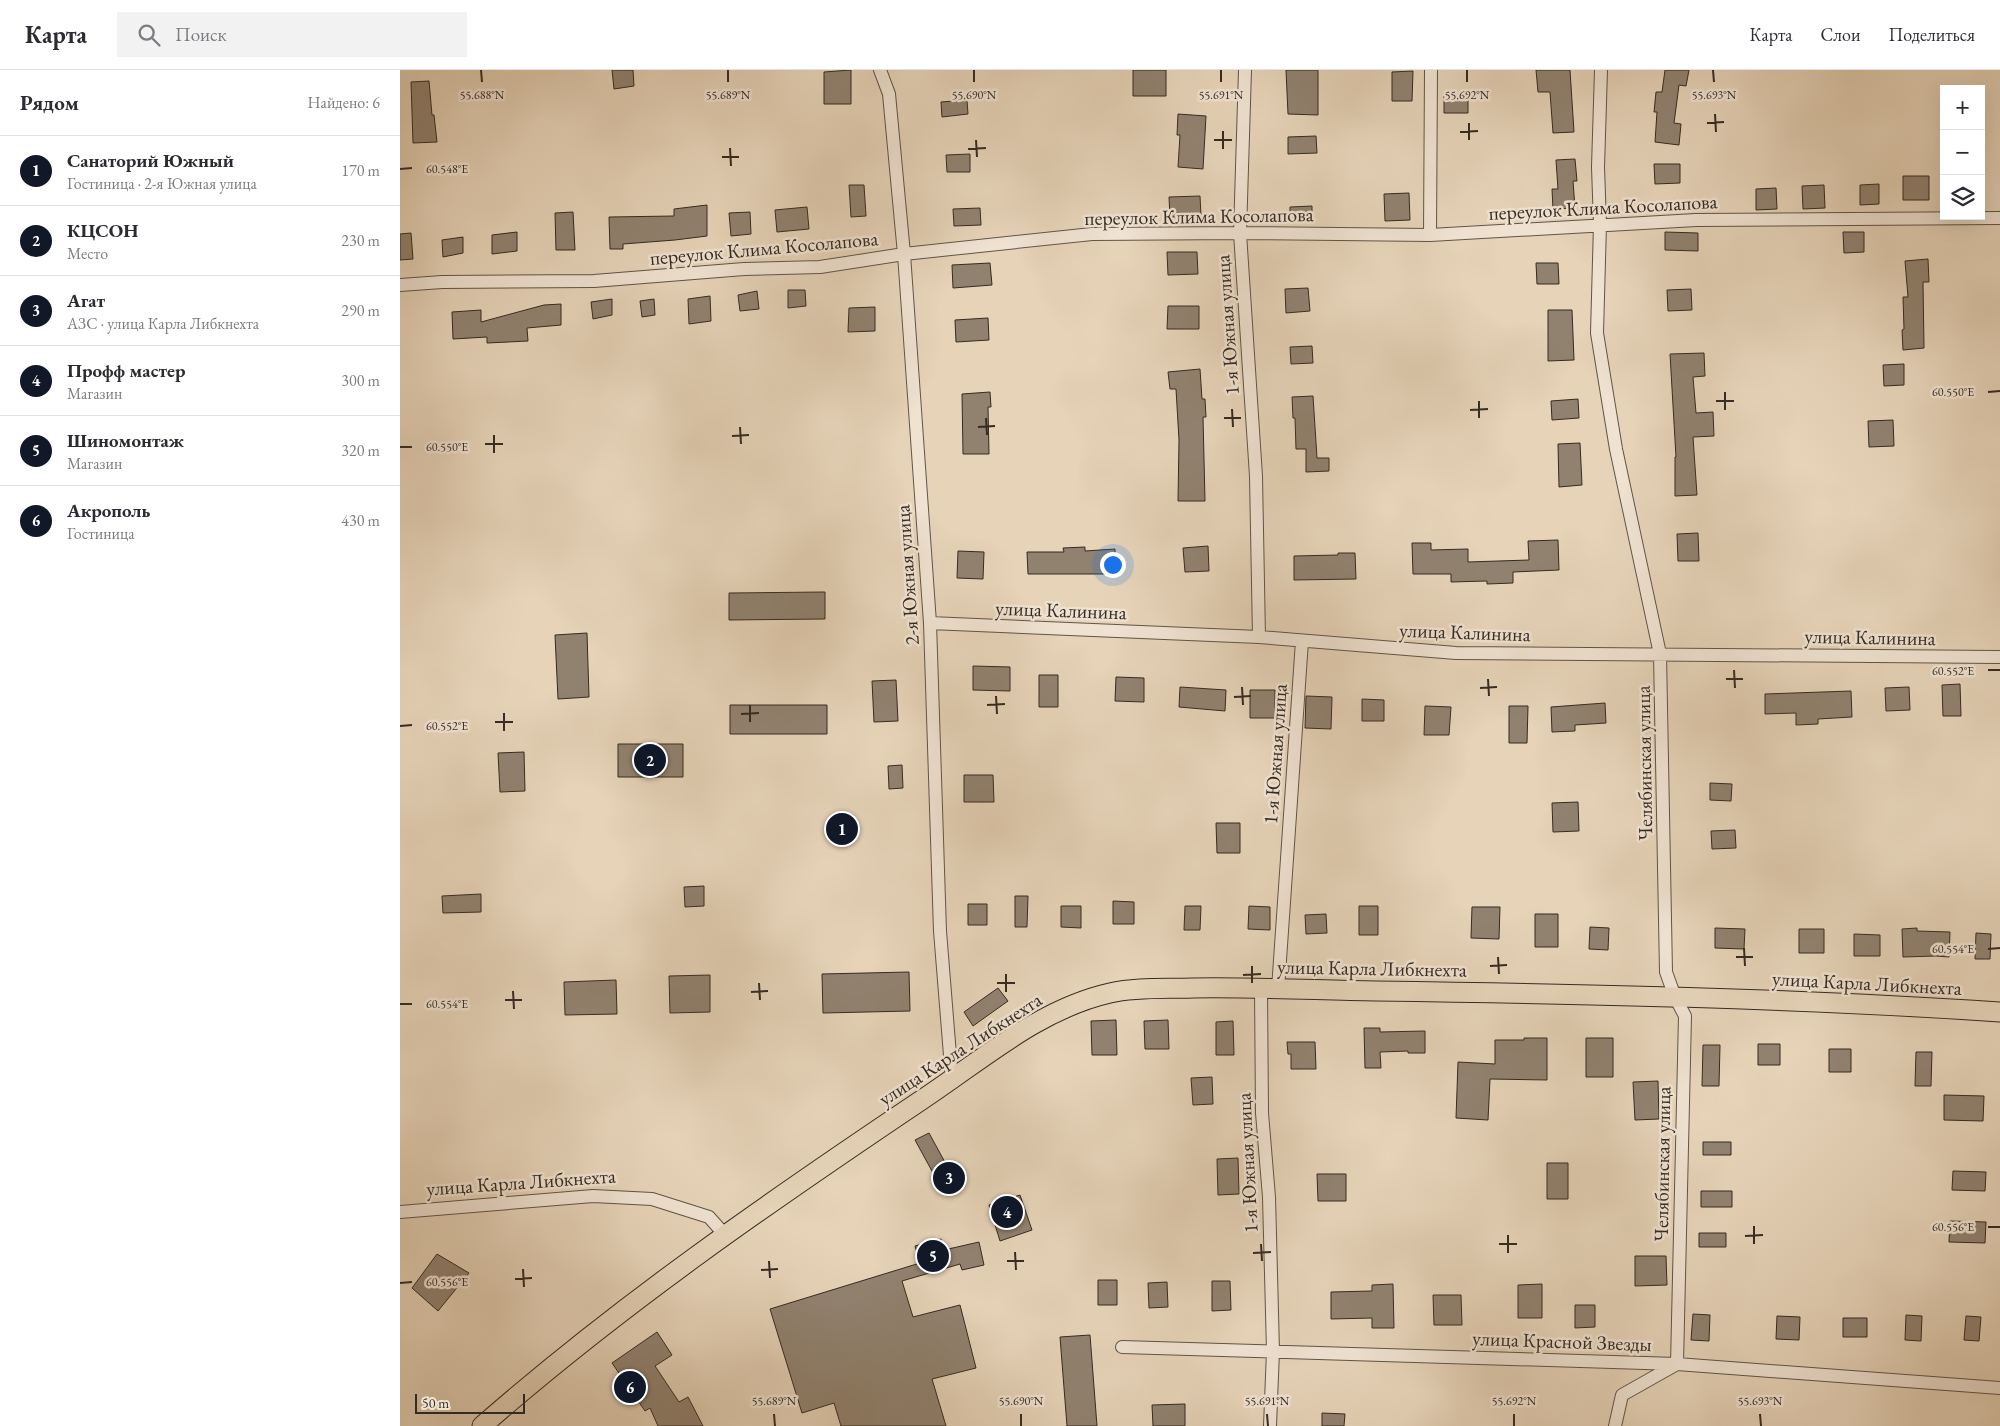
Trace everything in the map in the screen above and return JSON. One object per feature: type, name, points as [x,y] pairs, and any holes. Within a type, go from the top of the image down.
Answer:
[{"type":"main road","name":"улица Карла Либкнехта","points":[[482,1426],[525,1388],[679,1267],[725,1235],[1010,1039],[1053,1013],[1110,993],[1144,989],[1270,989],[1675,997],[1894,1005],[2000,1012]]},
{"type":"street","name":"2-я Южная улица","points":[[880,70],[889,94],[904,254],[930,623],[940,931],[952,1080]]},
{"type":"street","name":"1-я Южная улица","points":[[1245,70],[1240,232],[1256,476],[1259,637]]},
{"type":"street","points":[[1430,234],[1431,70]]},
{"type":"street","name":"Челябинская улица","points":[[1601,70],[1598,167],[1600,224],[1597,332],[1616,449],[1660,654],[1666,972],[1675,997],[1685,1016],[1676,1364]]},
{"type":"street","name":"переулок Клима Косолапова","points":[[400,286],[442,282],[594,281],[744,269],[820,267],[904,254],[1092,234],[1240,232],[1430,234],[1696,220],[2000,218]]},
{"type":"street","name":"улица Калинина","points":[[930,623],[1259,637],[1456,653],[2000,657]]},
{"type":"street","name":"1-я Южная улица","points":[[1270,1426],[1273,1351],[1269,1197],[1262,1113],[1270,989],[1302,640]]},
{"type":"street","name":"улица Карла Либкнехта","points":[[400,1212],[593,1196],[652,1199],[709,1217],[725,1235]]},
{"type":"street","name":"улица Красной Звезды","points":[[1122,1347],[1676,1364],[2000,1388]]},
{"type":"street","points":[[1615,1426],[1622,1395],[1676,1364]]},
{"type":"building","points":[[612,70],[633,70],[634,86],[614,89]]},
{"type":"building","points":[[851,70],[851,104],[824,104],[824,72]]},
{"type":"building","points":[[1133,70],[1166,70],[1166,96],[1133,96]]},
{"type":"building","points":[[1286,70],[1318,70],[1318,115],[1288,114]]},
{"type":"building","points":[[1536,70],[1570,70],[1574,132],[1553,133],[1550,92],[1538,92]]},
{"type":"building","points":[[1665,70],[1689,70],[1686,86],[1679,85],[1674,123],[1681,124],[1679,145],[1655,142],[1657,112],[1654,112],[1656,92],[1662,92]]},
{"type":"building","points":[[1413,71],[1412,101],[1392,101],[1392,72]]},
{"type":"building","points":[[429,81],[437,142],[413,143],[411,82]]},
{"type":"building","points":[[1444,96],[1468,96],[1468,113],[1444,113]]},
{"type":"building","points":[[967,100],[968,114],[942,117],[941,102]]},
{"type":"building","points":[[1178,114],[1206,116],[1203,169],[1178,167],[1180,135],[1177,135]]},
{"type":"building","points":[[1316,136],[1317,153],[1288,154],[1288,137]]},
{"type":"building","points":[[970,154],[970,172],[947,172],[946,155]]},
{"type":"building","points":[[1575,159],[1577,181],[1573,181],[1575,208],[1553,209],[1552,189],[1558,189],[1556,160]]},
{"type":"building","points":[[1654,164],[1680,164],[1680,183],[1655,184]]},
{"type":"building","points":[[1903,176],[1929,176],[1929,200],[1903,200]]},
{"type":"building","points":[[1879,184],[1879,204],[1860,205],[1860,185]]},
{"type":"building","points":[[849,185],[864,185],[866,216],[851,217]]},
{"type":"building","points":[[1824,185],[1825,208],[1803,209],[1802,186]]},
{"type":"building","points":[[1776,188],[1777,209],[1756,210],[1756,189]]},
{"type":"building","points":[[1409,193],[1410,220],[1385,221],[1384,194]]},
{"type":"building","points":[[1200,196],[1201,216],[1170,217],[1169,197]]},
{"type":"building","points":[[707,205],[707,236],[623,244],[623,249],[610,249],[609,217],[674,216],[674,209]]},
{"type":"building","points":[[1312,206],[1312,220],[1290,221],[1290,207]]},
{"type":"building","points":[[807,207],[809,229],[777,232],[775,210]]},
{"type":"building","points":[[980,208],[981,225],[954,226],[953,209]]},
{"type":"building","points":[[573,212],[575,250],[556,250],[555,213]]},
{"type":"building","points":[[750,212],[751,234],[731,236],[729,213]]},
{"type":"building","points":[[517,232],[517,251],[492,254],[492,235]]},
{"type":"building","points":[[1665,232],[1698,233],[1698,251],[1665,250]]},
{"type":"building","points":[[1843,232],[1864,232],[1864,252],[1844,253]]},
{"type":"building","points":[[411,233],[413,259],[400,260],[400,234]]},
{"type":"building","points":[[463,237],[463,253],[443,257],[442,240]]},
{"type":"building","points":[[1167,252],[1197,252],[1198,274],[1168,275]]},
{"type":"building","points":[[1928,259],[1929,282],[1923,282],[1924,348],[1903,350],[1903,297],[1908,297],[1905,261]]},
{"type":"building","points":[[990,263],[992,285],[953,288],[952,265]]},
{"type":"building","points":[[1536,263],[1558,263],[1559,284],[1537,284]]},
{"type":"building","points":[[1308,288],[1310,311],[1286,313],[1285,289]]},
{"type":"building","points":[[1691,289],[1692,310],[1668,311],[1667,290]]},
{"type":"building","points":[[788,290],[805,290],[806,306],[788,308]]},
{"type":"building","points":[[757,291],[759,309],[740,311],[738,295]]},
{"type":"building","points":[[710,296],[711,321],[689,324],[688,299]]},
{"type":"building","points":[[612,299],[612,315],[593,319],[591,302]]},
{"type":"building","points":[[654,299],[655,315],[642,317],[640,301]]},
{"type":"building","points":[[561,304],[561,325],[527,328],[528,341],[487,343],[487,337],[453,339],[452,312],[481,310],[481,322],[544,305]]},
{"type":"building","points":[[1168,306],[1199,306],[1199,329],[1167,329]]},
{"type":"building","points":[[875,307],[875,331],[848,332],[849,308]]},
{"type":"building","points":[[1548,310],[1572,310],[1574,360],[1548,361]]},
{"type":"building","points":[[988,318],[989,340],[956,342],[955,320]]},
{"type":"building","points":[[1312,346],[1313,363],[1291,364],[1290,347]]},
{"type":"building","points":[[1704,353],[1705,376],[1693,377],[1696,413],[1713,412],[1714,436],[1693,437],[1697,495],[1675,496],[1676,457],[1670,354]]},
{"type":"building","points":[[1904,364],[1904,385],[1884,386],[1883,365]]},
{"type":"building","points":[[1200,369],[1202,399],[1205,399],[1206,417],[1203,417],[1205,501],[1178,501],[1179,440],[1176,389],[1170,389],[1168,372]]},
{"type":"building","points":[[990,392],[991,407],[988,407],[989,454],[963,454],[962,394]]},
{"type":"building","points":[[1313,396],[1317,458],[1329,458],[1329,471],[1306,472],[1306,449],[1296,449],[1292,397]]},
{"type":"building","points":[[1578,399],[1579,418],[1552,420],[1551,401]]},
{"type":"building","points":[[1893,420],[1894,446],[1869,447],[1868,421]]},
{"type":"building","points":[[1580,443],[1582,485],[1559,487],[1558,444]]},
{"type":"building","points":[[1698,533],[1699,561],[1678,561],[1677,534]]},
{"type":"building","points":[[1558,540],[1559,570],[1513,572],[1513,583],[1487,584],[1487,581],[1451,582],[1451,574],[1413,574],[1412,543],[1431,543],[1431,550],[1468,549],[1468,562],[1529,560],[1528,541]]},
{"type":"building","points":[[1208,546],[1209,571],[1185,572],[1183,548]]},
{"type":"building","points":[[1085,547],[1085,551],[1115,549],[1116,574],[1028,574],[1027,552],[1064,552],[1063,548]]},
{"type":"building","points":[[958,551],[984,552],[983,579],[957,578]]},
{"type":"building","points":[[1338,553],[1355,553],[1356,579],[1294,580],[1294,556],[1338,555]]},
{"type":"building","points":[[825,592],[825,619],[729,620],[729,593]]},
{"type":"building","points":[[587,633],[589,697],[558,699],[555,635]]},
{"type":"building","points":[[973,666],[1010,667],[1010,691],[973,690]]},
{"type":"building","points":[[1039,675],[1058,675],[1058,707],[1039,707]]},
{"type":"building","points":[[1116,677],[1144,678],[1144,702],[1115,701]]},
{"type":"building","points":[[896,680],[898,721],[874,722],[872,681]]},
{"type":"building","points":[[1960,684],[1961,716],[1943,716],[1942,685]]},
{"type":"building","points":[[1180,687],[1226,690],[1225,711],[1179,707]]},
{"type":"building","points":[[1909,687],[1910,710],[1886,711],[1885,688]]},
{"type":"building","points":[[1250,690],[1275,690],[1275,718],[1250,718]]},
{"type":"building","points":[[1851,691],[1852,717],[1818,719],[1818,724],[1796,725],[1796,713],[1765,714],[1765,694]]},
{"type":"building","points":[[1306,696],[1332,697],[1331,729],[1305,728]]},
{"type":"building","points":[[1362,699],[1384,700],[1384,721],[1362,721]]},
{"type":"building","points":[[1605,703],[1606,723],[1575,725],[1575,731],[1552,732],[1551,707]]},
{"type":"building","points":[[730,705],[827,705],[827,734],[730,734]]},
{"type":"building","points":[[1425,706],[1451,707],[1449,735],[1424,735]]},
{"type":"building","points":[[1509,706],[1528,706],[1527,743],[1509,743]]},
{"type":"building","points":[[618,744],[683,744],[683,777],[618,777]]},
{"type":"building","points":[[524,752],[525,791],[500,792],[498,753]]},
{"type":"building","points":[[902,765],[903,788],[889,789],[888,766]]},
{"type":"building","points":[[964,775],[993,775],[994,802],[964,802]]},
{"type":"building","points":[[1710,783],[1732,784],[1731,801],[1710,800]]},
{"type":"building","points":[[1578,802],[1579,831],[1553,832],[1552,803]]},
{"type":"building","points":[[1216,823],[1240,823],[1240,853],[1217,853]]},
{"type":"building","points":[[1735,830],[1736,848],[1712,849],[1711,831]]},
{"type":"building","points":[[704,886],[704,906],[685,907],[684,887]]},
{"type":"building","points":[[481,894],[481,912],[443,913],[442,896]]},
{"type":"building","points":[[1015,896],[1028,896],[1027,927],[1015,927]]},
{"type":"building","points":[[1113,901],[1134,902],[1134,924],[1113,924]]},
{"type":"building","points":[[968,904],[987,904],[987,925],[968,925]]},
{"type":"building","points":[[1061,906],[1081,906],[1081,928],[1061,927]]},
{"type":"building","points":[[1185,906],[1201,906],[1200,930],[1184,930]]},
{"type":"building","points":[[1249,906],[1270,907],[1270,930],[1248,929]]},
{"type":"building","points":[[1359,906],[1378,906],[1378,935],[1359,935]]},
{"type":"building","points":[[1472,907],[1500,907],[1499,939],[1471,938]]},
{"type":"building","points":[[1326,914],[1327,933],[1306,934],[1305,915]]},
{"type":"building","points":[[1535,914],[1558,914],[1558,947],[1535,947]]},
{"type":"building","points":[[1590,927],[1609,928],[1608,950],[1589,949]]},
{"type":"building","points":[[1715,928],[1745,929],[1744,949],[1715,948]]},
{"type":"building","points":[[1917,928],[1917,931],[1950,932],[1949,957],[1903,957],[1902,929]]},
{"type":"building","points":[[1799,929],[1824,929],[1824,953],[1799,953]]},
{"type":"building","points":[[1976,933],[1991,934],[1990,959],[1975,959]]},
{"type":"building","points":[[1854,934],[1880,935],[1880,956],[1854,956]]},
{"type":"building","points":[[909,972],[910,1011],[823,1013],[822,974]]},
{"type":"building","points":[[710,975],[710,1012],[670,1013],[669,976]]},
{"type":"building","points":[[616,980],[617,1014],[565,1015],[564,982]]},
{"type":"building","points":[[998,988],[1008,1001],[973,1026],[964,1012]]},
{"type":"building","points":[[1116,1020],[1117,1055],[1092,1055],[1091,1021]]},
{"type":"building","points":[[1168,1020],[1169,1049],[1145,1049],[1144,1021]]},
{"type":"building","points":[[1233,1021],[1234,1055],[1216,1055],[1216,1022]]},
{"type":"building","points":[[1364,1028],[1380,1028],[1380,1032],[1425,1031],[1425,1053],[1408,1053],[1408,1051],[1380,1052],[1381,1068],[1365,1068]]},
{"type":"building","points":[[1524,1038],[1547,1038],[1547,1080],[1490,1079],[1488,1120],[1456,1118],[1458,1062],[1495,1064],[1495,1040],[1524,1040]]},
{"type":"building","points":[[1586,1038],[1613,1038],[1613,1077],[1586,1077]]},
{"type":"building","points":[[1287,1042],[1315,1042],[1316,1069],[1291,1069],[1291,1054],[1288,1054]]},
{"type":"building","points":[[1758,1044],[1780,1044],[1780,1065],[1758,1065]]},
{"type":"building","points":[[1703,1045],[1720,1045],[1719,1086],[1702,1086]]},
{"type":"building","points":[[1829,1049],[1851,1049],[1851,1072],[1829,1072]]},
{"type":"building","points":[[1916,1052],[1932,1052],[1931,1086],[1915,1086]]},
{"type":"building","points":[[1212,1077],[1213,1104],[1193,1105],[1191,1078]]},
{"type":"building","points":[[1658,1081],[1659,1119],[1635,1120],[1633,1082]]},
{"type":"building","points":[[1944,1095],[1984,1096],[1983,1121],[1944,1120]]},
{"type":"building","points":[[929,1133],[958,1186],[944,1193],[915,1140]]},
{"type":"building","points":[[1703,1142],[1731,1142],[1731,1155],[1703,1155]]},
{"type":"building","points":[[1238,1158],[1239,1194],[1218,1195],[1217,1159]]},
{"type":"building","points":[[1547,1163],[1568,1163],[1568,1199],[1547,1199]]},
{"type":"building","points":[[1953,1171],[1986,1172],[1985,1191],[1952,1190]]},
{"type":"building","points":[[1317,1174],[1346,1174],[1346,1201],[1318,1201]]},
{"type":"building","points":[[1701,1191],[1732,1191],[1732,1207],[1701,1207]]},
{"type":"building","points":[[1020,1195],[1032,1230],[1000,1241],[989,1205]]},
{"type":"building","points":[[1950,1221],[1986,1222],[1985,1243],[1949,1242]]},
{"type":"building","points":[[1699,1233],[1726,1233],[1726,1247],[1699,1247]]},
{"type":"building","points":[[941,1239],[944,1250],[979,1242],[984,1265],[962,1270],[960,1264],[902,1281],[913,1317],[960,1305],[976,1368],[932,1379],[946,1426],[841,1426],[834,1403],[802,1413],[770,1309],[920,1263],[915,1246]]},
{"type":"building","points":[[437,1254],[469,1273],[438,1311],[412,1288]]},
{"type":"building","points":[[1635,1256],[1666,1256],[1667,1285],[1635,1286]]},
{"type":"building","points":[[1098,1280],[1117,1280],[1117,1305],[1098,1305]]},
{"type":"building","points":[[1212,1281],[1230,1281],[1231,1310],[1212,1311]]},
{"type":"building","points":[[1167,1282],[1168,1307],[1149,1308],[1148,1283]]},
{"type":"building","points":[[1393,1284],[1394,1328],[1372,1328],[1372,1318],[1331,1319],[1331,1292],[1372,1291],[1372,1285]]},
{"type":"building","points":[[1542,1284],[1542,1318],[1518,1318],[1518,1285]]},
{"type":"building","points":[[1433,1295],[1461,1295],[1462,1325],[1434,1325]]},
{"type":"building","points":[[1575,1305],[1595,1305],[1595,1327],[1575,1328]]},
{"type":"building","points":[[1693,1314],[1710,1315],[1709,1341],[1691,1340]]},
{"type":"building","points":[[1906,1315],[1922,1316],[1921,1341],[1905,1340]]},
{"type":"building","points":[[1777,1316],[1800,1317],[1799,1340],[1776,1339]]},
{"type":"building","points":[[1966,1316],[1981,1317],[1979,1341],[1964,1340]]},
{"type":"building","points":[[1843,1318],[1867,1318],[1867,1337],[1843,1337]]},
{"type":"building","points":[[657,1332],[672,1355],[655,1366],[679,1402],[688,1397],[703,1426],[658,1426],[650,1408],[645,1411],[612,1363]]},
{"type":"building","points":[[1090,1335],[1097,1426],[1067,1426],[1060,1337]]},
{"type":"building","points":[[1185,1404],[1185,1426],[1153,1426],[1152,1405]]},
{"type":"building","points":[[1322,1413],[1345,1414],[1344,1426],[1322,1426]]},
{"type":"place","name":"КЦСОН","points":[[650,760]]},
{"type":"place","name":"Санаторий Южный","points":[[842,829]]},
{"type":"place","name":"Агат","points":[[949,1178]]},
{"type":"place","name":"Профф мастер","points":[[1007,1212]]},
{"type":"place","name":"Шиномонтаж","points":[[933,1256]]},
{"type":"place","name":"Акрополь","points":[[630,1387]]}]
